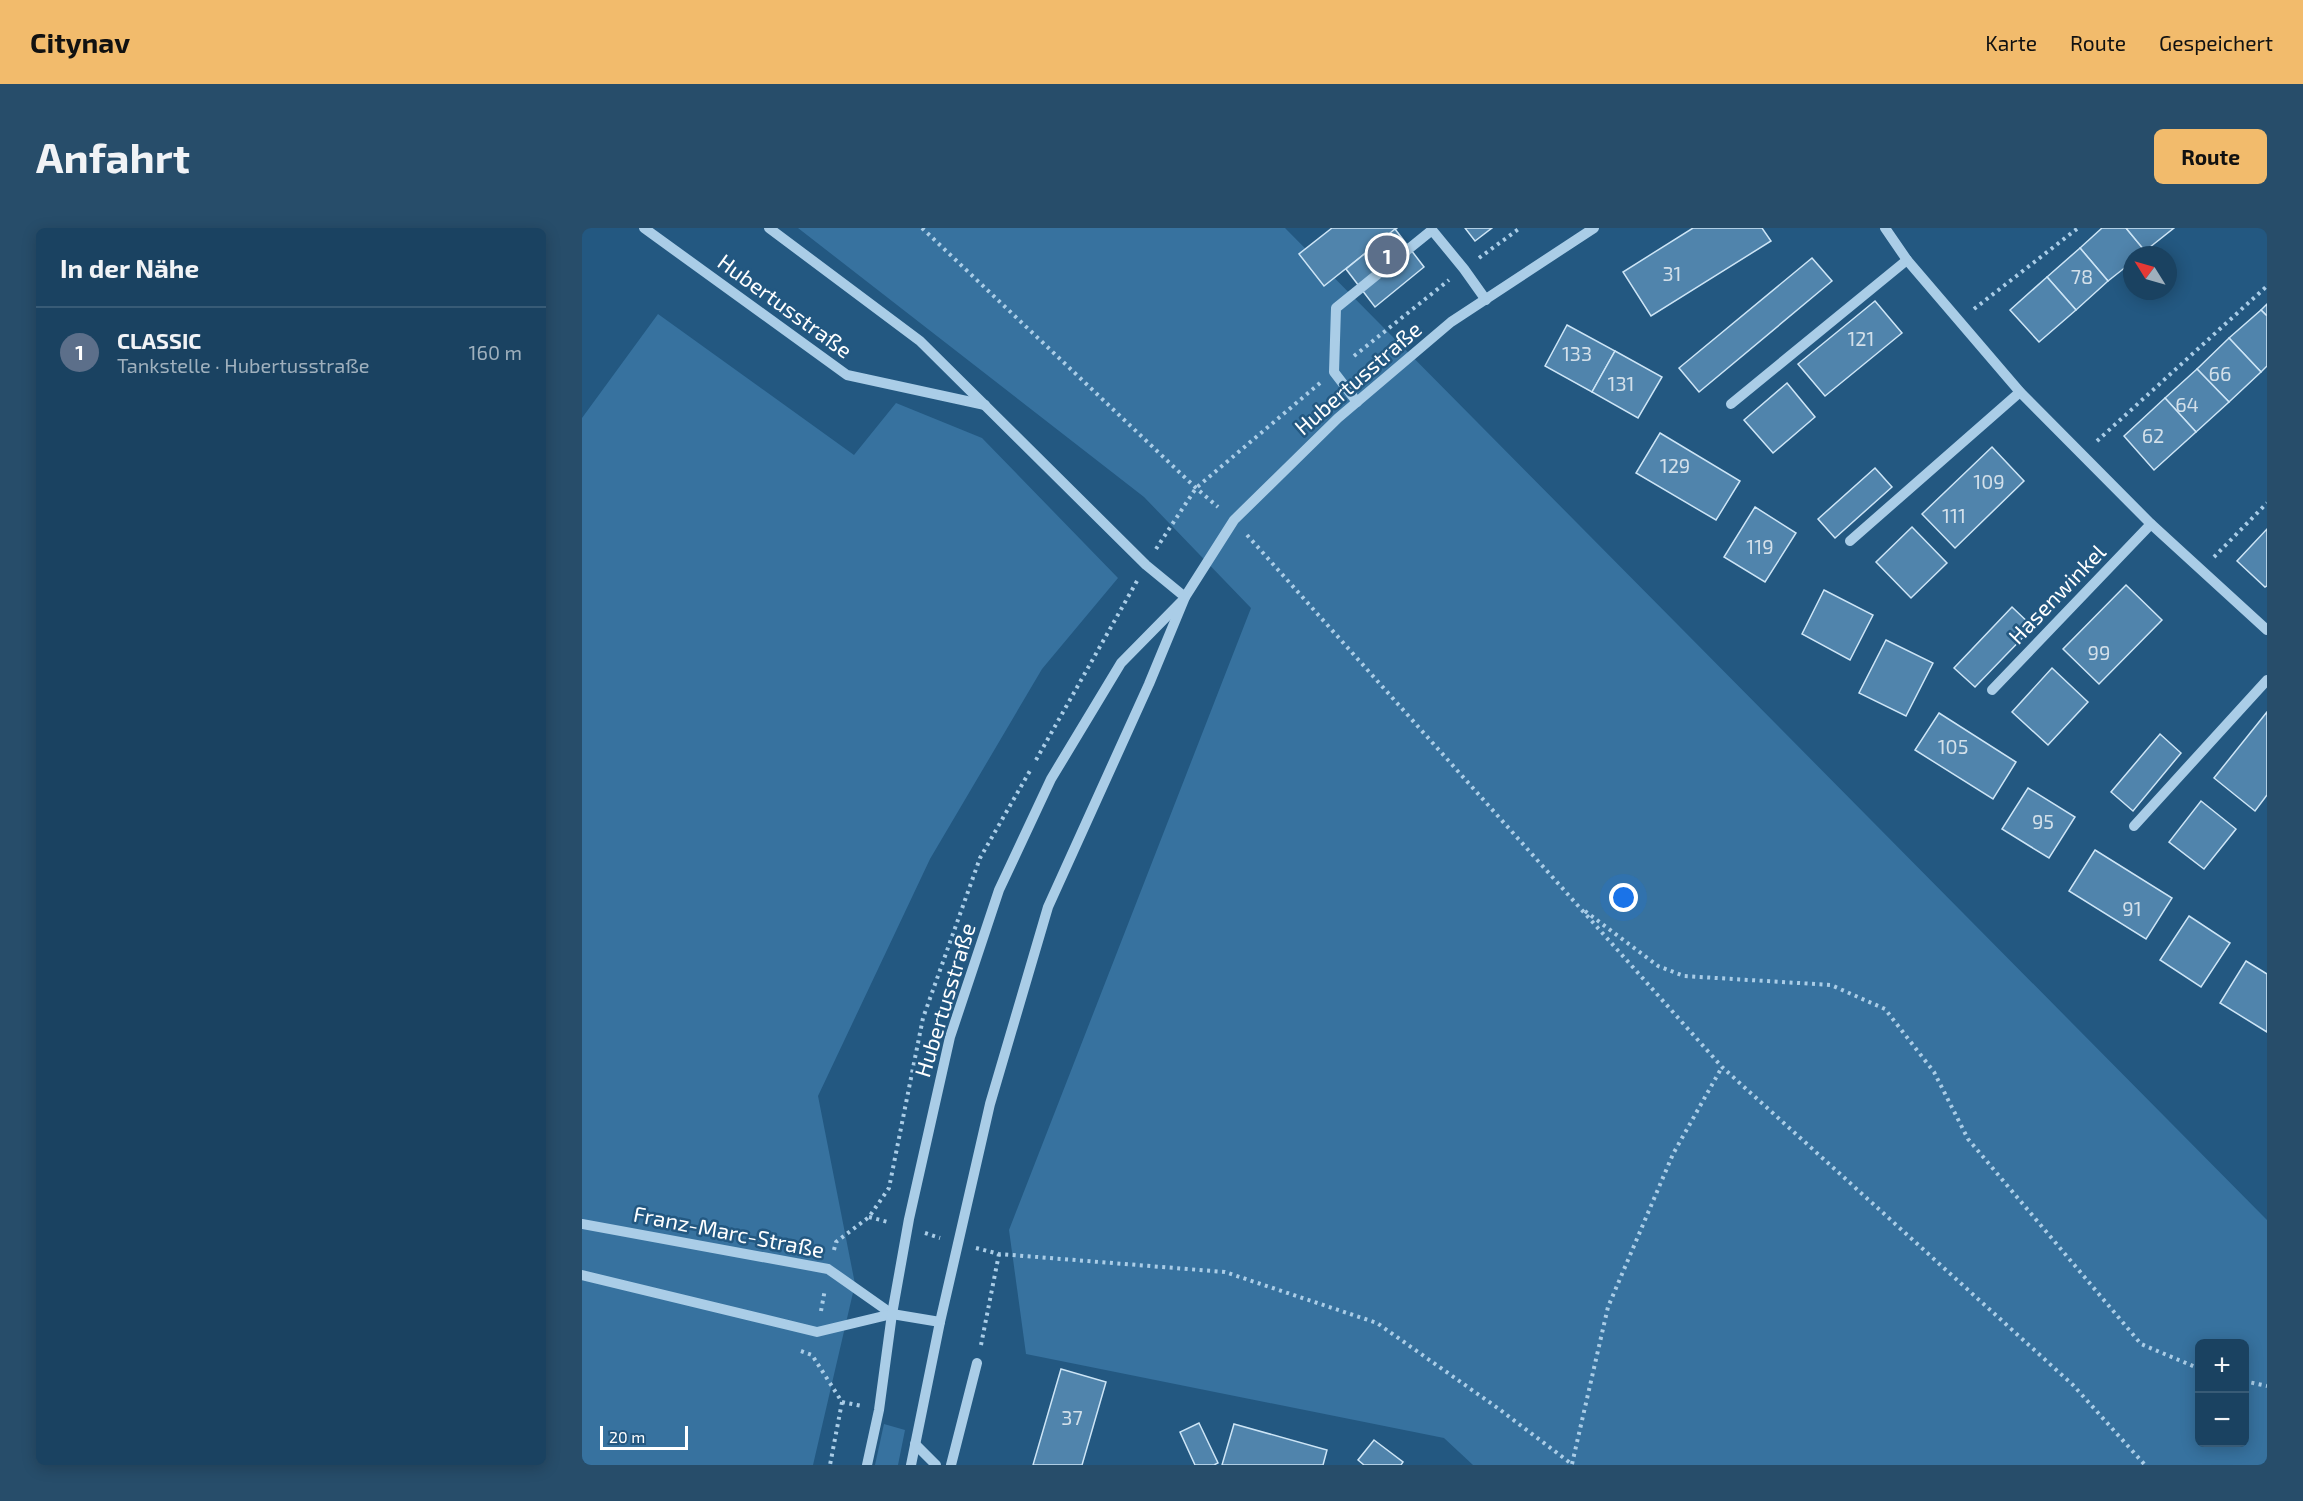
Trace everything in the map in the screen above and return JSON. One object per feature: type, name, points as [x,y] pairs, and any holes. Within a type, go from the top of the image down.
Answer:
[{"type":"street","name":"Hubertusstraße","points":[[644,228],[847,375],[986,405]]},
{"type":"street","points":[[769,228],[920,341],[1146,565],[1185,597]]},
{"type":"street","name":"Hubertusstraße","points":[[911,1465],[940,1322],[990,1104],[1048,907],[1149,684],[1185,597],[1234,520],[1338,418],[1451,322],[1594,228]]},
{"type":"street","points":[[1886,228],[1907,260],[2020,392],[2151,524],[2267,630]]},
{"type":"street","points":[[1357,402],[1334,372],[1336,308],[1432,230],[1486,300]]},
{"type":"street","points":[[1731,404],[1907,260]]},
{"type":"street","points":[[1850,541],[2020,392]]},
{"type":"street","name":"Hasenwinkel","points":[[1992,690],[2151,524]]},
{"type":"street","name":"Hubertusstraße","points":[[867,1465],[879,1410],[892,1314],[908,1228],[950,1037],[999,890],[1051,779],[1121,663],[1185,597]]},
{"type":"street","points":[[2134,826],[2267,680]]},
{"type":"street","name":"Franz-Marc-Straße","points":[[582,1224],[828,1269],[892,1314]]},
{"type":"street","name":"Franz-Marc-Straße","points":[[582,1275],[817,1332],[892,1314],[940,1322]]},
{"type":"street","points":[[951,1465],[977,1363]]},
{"type":"street","points":[[915,1444],[936,1465]]},
{"type":"path","points":[[922,228],[1196,488],[1234,520],[1722,1067],[2073,1384],[2145,1465]]},
{"type":"path","points":[[1959,320],[2078,228]]},
{"type":"path","points":[[2083,454],[2267,286]]},
{"type":"path","points":[[2201,571],[2267,503]]},
{"type":"path","points":[[1577,905],[1658,966],[1683,976],[1831,985],[1885,1009],[1934,1072],[1968,1139],[2141,1344],[2195,1367]]},
{"type":"path","points":[[869,1217],[999,1254],[1225,1272],[1377,1323],[1499,1408],[1572,1465],[1608,1307],[1673,1154],[1722,1067]]},
{"type":"path","points":[[977,1363],[999,1254]]},
{"type":"path","points":[[792,1348],[812,1355],[842,1402],[830,1465]]},
{"type":"path","points":[[2249,1382],[2267,1386]]},
{"type":"shaded area","points":[[798,228],[1285,228],[2267,1220],[2267,1465],[1473,1465],[1444,1438],[1026,1354],[1009,1230],[1251,608],[1144,497]]},
{"type":"shaded area","points":[[658,314],[854,455],[896,403],[982,438],[1118,578],[1042,669],[930,859],[818,1096],[855,1284],[813,1465],[582,1465],[582,418]]},
{"type":"shaded area","points":[[884,1424],[905,1430],[898,1465],[875,1465]]},
{"type":"building","points":[[1332,228],[1397,228],[1324,286],[1299,254]]},
{"type":"building","points":[[1465,228],[1492,228],[1475,241]]},
{"type":"building","points":[[1693,228],[1762,228],[1771,241],[1651,316],[1623,272]]},
{"type":"building","points":[[2102,228],[2126,228],[2141,246],[2123,246],[2123,269],[2108,281],[2080,248]]},
{"type":"building","points":[[2126,228],[2174,228],[2151,246],[2141,246]]},
{"type":"building","points":[[1395,229],[1424,267],[1375,307],[1346,269]]},
{"type":"building","points":[[2080,248],[2108,281],[2076,310],[2047,277]]},
{"type":"building","points":[[1812,258],[1832,281],[1699,392],[1679,368]]},
{"type":"building","points":[[2047,277],[2076,310],[2039,342],[2010,310]]},
{"type":"building","points":[[1875,301],[1902,333],[1825,396],[1798,364]]},
{"type":"building","points":[[2267,304],[2267,316],[2261,310]]},
{"type":"building","points":[[2261,310],[2267,316],[2267,366],[2261,372],[2229,338]]},
{"type":"building","points":[[1567,325],[1615,351],[1592,392],[1545,366]]},
{"type":"building","points":[[2229,338],[2261,372],[2229,402],[2197,369]]},
{"type":"building","points":[[1615,351],[1662,377],[1638,418],[1592,392]]},
{"type":"building","points":[[2197,369],[2229,402],[2196,432],[2165,398]]},
{"type":"building","points":[[1787,383],[1815,417],[1773,453],[1744,420]]},
{"type":"building","points":[[2165,398],[2196,432],[2154,470],[2124,436]]},
{"type":"building","points":[[1660,433],[1740,481],[1716,520],[1636,473]]},
{"type":"building","points":[[1992,447],[2024,481],[1955,548],[1922,514]]},
{"type":"building","points":[[1875,468],[1892,487],[1835,538],[1818,519]]},
{"type":"building","points":[[1755,507],[1796,533],[1765,582],[1724,557]]},
{"type":"building","points":[[1912,527],[1947,563],[1911,598],[1876,562]]},
{"type":"building","points":[[2267,529],[2267,586],[2265,587],[2237,561]]},
{"type":"building","points":[[2126,585],[2162,620],[2099,684],[2063,649]]},
{"type":"building","points":[[1824,590],[1873,615],[1850,660],[1802,634]]},
{"type":"building","points":[[2012,607],[2033,627],[1975,687],[1954,668]]},
{"type":"building","points":[[1886,640],[1933,663],[1906,716],[1859,693]]},
{"type":"building","points":[[2052,668],[2088,702],[2048,745],[2012,712]]},
{"type":"building","points":[[2267,712],[2267,795],[2255,811],[2214,778]]},
{"type":"building","points":[[1939,713],[2016,762],[1993,799],[1915,750]]},
{"type":"building","points":[[2160,734],[2181,753],[2133,811],[2111,792]]},
{"type":"building","points":[[2028,788],[2075,817],[2049,858],[2002,829]]},
{"type":"building","points":[[2201,801],[2236,829],[2204,869],[2169,842]]},
{"type":"building","points":[[2095,850],[2172,898],[2146,939],[2069,891]]},
{"type":"building","points":[[2189,916],[2230,943],[2201,987],[2160,960]]},
{"type":"building","points":[[2246,961],[2267,974],[2267,1032],[2220,1003]]},
{"type":"building","points":[[1061,1369],[1106,1382],[1082,1465],[1033,1465]]},
{"type":"building","points":[[1199,1423],[1218,1463],[1214,1465],[1195,1465],[1180,1432]]},
{"type":"building","points":[[1234,1424],[1327,1450],[1323,1465],[1222,1465]]},
{"type":"building","points":[[1374,1440],[1403,1462],[1401,1465],[1364,1465],[1358,1460]]},
{"type":"place","name":"CLASSIC","points":[[1387,255]]}]
